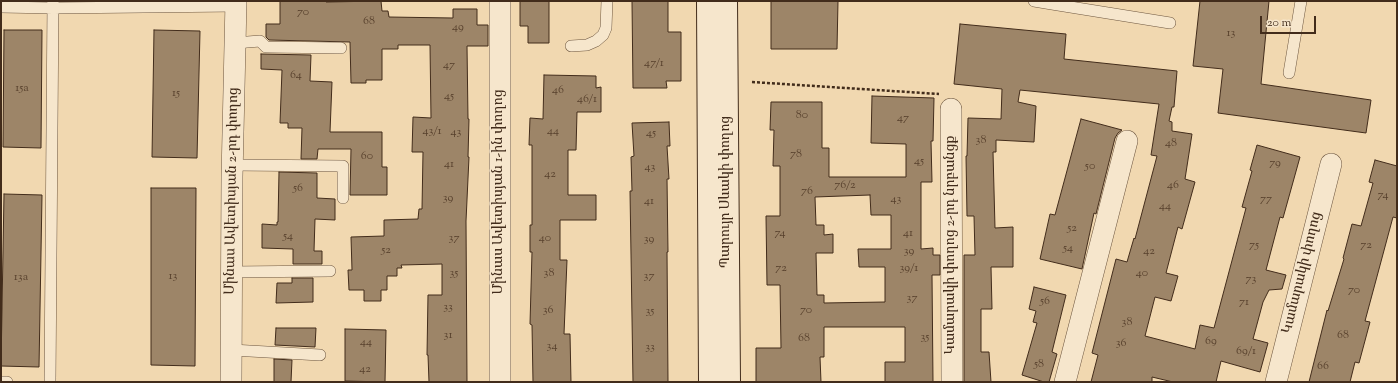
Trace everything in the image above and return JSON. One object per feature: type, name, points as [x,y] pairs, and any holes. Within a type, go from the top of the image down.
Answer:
[{"type":"street","name":"Մինաս Ավետիսյան 1-ին փողոց","points":[[500,1],[500,382]]},
{"type":"street","name":"Պարույր Սևակի փողոց","points":[[708,1],[710,382]]},
{"type":"street","name":"Պարույր Սևակի փողոց","points":[[726,1],[729,382]]},
{"type":"street","name":"Մինաս Ավետիսյան 2-րդ փողոց","points":[[231,382],[235,4]]},
{"type":"street","name":"Կամարակի փողոց 2-րդ նրբանցք","points":[[951,109],[952,382]]},
{"type":"street","points":[[1065,382],[1127,141]]},
{"type":"street","name":"Կամարակի փողոց","points":[[1276,382],[1331,164]]},
{"type":"lane","points":[[571,46],[588,45],[603,35],[606,28],[607,1]]},
{"type":"lane","points":[[1034,1],[1170,23]]},
{"type":"lane","points":[[1289,73],[1301,1]]},
{"type":"lane","points":[[50,382],[53,4]]},
{"type":"lane","points":[[1,7],[53,4],[235,4]]},
{"type":"lane","points":[[235,43],[260,41],[266,47],[341,48]]},
{"type":"lane","points":[[233,165],[343,166],[343,198]]},
{"type":"lane","points":[[232,272],[330,272]]},
{"type":"lane","points":[[232,350],[320,356]]},
{"type":"lane","points":[[1,382],[7,382]]},
{"type":"path","points":[[752,82],[951,95],[951,109]]},
{"type":"building","points":[[280,1],[381,1],[382,11],[388,11],[389,17],[453,18],[453,9],[477,9],[477,25],[488,25],[488,46],[467,46],[469,157],[466,221],[467,382],[429,382],[427,355],[428,295],[442,295],[442,264],[401,265],[402,268],[397,268],[397,276],[387,276],[387,290],[381,290],[381,301],[364,301],[364,290],[349,290],[348,270],[352,270],[351,237],[384,236],[384,220],[418,219],[419,209],[422,209],[423,152],[412,152],[413,117],[431,118],[430,45],[398,45],[398,49],[382,49],[382,80],[366,80],[366,83],[351,83],[350,42],[269,40],[266,37],[266,24],[280,24]]},
{"type":"building","points":[[520,1],[549,1],[549,43],[528,43],[528,26],[520,26]]},
{"type":"building","points":[[632,1],[668,1],[668,32],[681,32],[681,81],[666,81],[667,88],[633,88]]},
{"type":"building","points":[[771,1],[838,1],[837,49],[771,49]]},
{"type":"building","points":[[1200,1],[1269,1],[1261,84],[1371,100],[1366,133],[1218,113],[1223,69],[1193,66]]},
{"type":"building","points":[[960,24],[1066,34],[1064,59],[1177,71],[1174,107],[1172,107],[1169,121],[1172,122],[1172,131],[1192,134],[1185,179],[1195,182],[1182,229],[1178,227],[1166,273],[1178,276],[1171,301],[1155,297],[1145,336],[1195,349],[1200,325],[1214,328],[1246,208],[1242,207],[1252,171],[1250,170],[1257,145],[1300,157],[1283,218],[1280,217],[1266,270],[1286,275],[1282,289],[1269,290],[1263,302],[1253,339],[1268,343],[1260,372],[1221,361],[1216,382],[1173,382],[1152,377],[1152,382],[1091,382],[1098,355],[1092,353],[1116,259],[1127,262],[1134,238],[1135,239],[1157,156],[1151,155],[1159,104],[1020,90],[1018,102],[1036,106],[1034,142],[996,140],[996,152],[993,152],[995,228],[1013,227],[1013,267],[991,267],[992,309],[981,309],[981,352],[989,352],[991,382],[964,382],[964,255],[975,255],[974,216],[967,216],[966,156],[968,118],[1001,119],[1002,89],[954,84]]},
{"type":"building","points":[[4,30],[42,30],[41,148],[3,147]]},
{"type":"building","points":[[154,30],[200,31],[197,158],[152,157]]},
{"type":"building","points":[[261,54],[311,55],[310,81],[332,82],[330,132],[382,132],[382,167],[387,167],[387,195],[350,195],[351,149],[318,149],[317,159],[301,159],[302,128],[288,128],[288,123],[280,123],[282,70],[261,69]]},
{"type":"building","points":[[544,75],[596,76],[596,88],[601,87],[601,112],[577,112],[576,150],[568,150],[568,195],[596,195],[596,220],[560,220],[560,260],[567,260],[564,334],[570,334],[571,382],[533,382],[532,325],[530,324],[532,145],[529,145],[530,118],[543,119]]},
{"type":"building","points":[[872,96],[934,98],[933,141],[931,141],[932,182],[921,182],[921,249],[933,248],[933,255],[940,255],[940,275],[932,275],[933,382],[885,382],[885,362],[905,362],[905,327],[824,327],[824,357],[820,357],[821,382],[756,382],[756,348],[781,348],[780,285],[767,285],[766,216],[780,216],[780,166],[773,166],[774,130],[770,130],[771,102],[822,102],[822,148],[829,148],[829,177],[906,177],[906,144],[871,143]],"holes":[[[870,195],[871,215],[891,215],[891,249],[858,249],[859,267],[885,267],[885,302],[824,303],[824,295],[817,295],[816,253],[833,253],[833,234],[824,235],[824,225],[816,225],[815,197]]]},
{"type":"building","points":[[1081,119],[1122,130],[1115,138],[1096,214],[1094,213],[1082,269],[1040,259],[1050,214],[1055,215]]},
{"type":"building","points":[[669,122],[670,146],[667,146],[669,179],[667,179],[668,382],[633,382],[630,191],[632,191],[631,157],[634,156],[632,123]]},
{"type":"building","points":[[1375,160],[1397,166],[1397,218],[1393,217],[1365,321],[1370,322],[1359,363],[1355,362],[1350,382],[1309,382],[1327,310],[1328,311],[1344,259],[1352,224],[1361,226],[1373,183],[1369,182]]},
{"type":"building","points":[[279,172],[317,173],[317,198],[335,199],[335,220],[315,219],[314,251],[322,251],[322,264],[293,264],[293,249],[262,248],[262,224],[277,225],[278,222]]},
{"type":"building","points":[[151,188],[196,188],[195,366],[151,365]]},
{"type":"building","points":[[4,194],[42,195],[39,367],[1,366]]},
{"type":"building","points":[[292,278],[313,278],[313,302],[276,303],[277,283],[292,283]]},
{"type":"building","points":[[1034,287],[1066,295],[1052,352],[1057,354],[1049,382],[1044,382],[1022,375],[1037,323],[1033,322],[1036,311],[1029,309]]},
{"type":"building","points":[[276,328],[316,328],[315,347],[275,345]]},
{"type":"building","points":[[345,329],[386,330],[385,382],[345,381]]},
{"type":"building","points":[[274,359],[292,360],[291,382],[274,382]]}]
